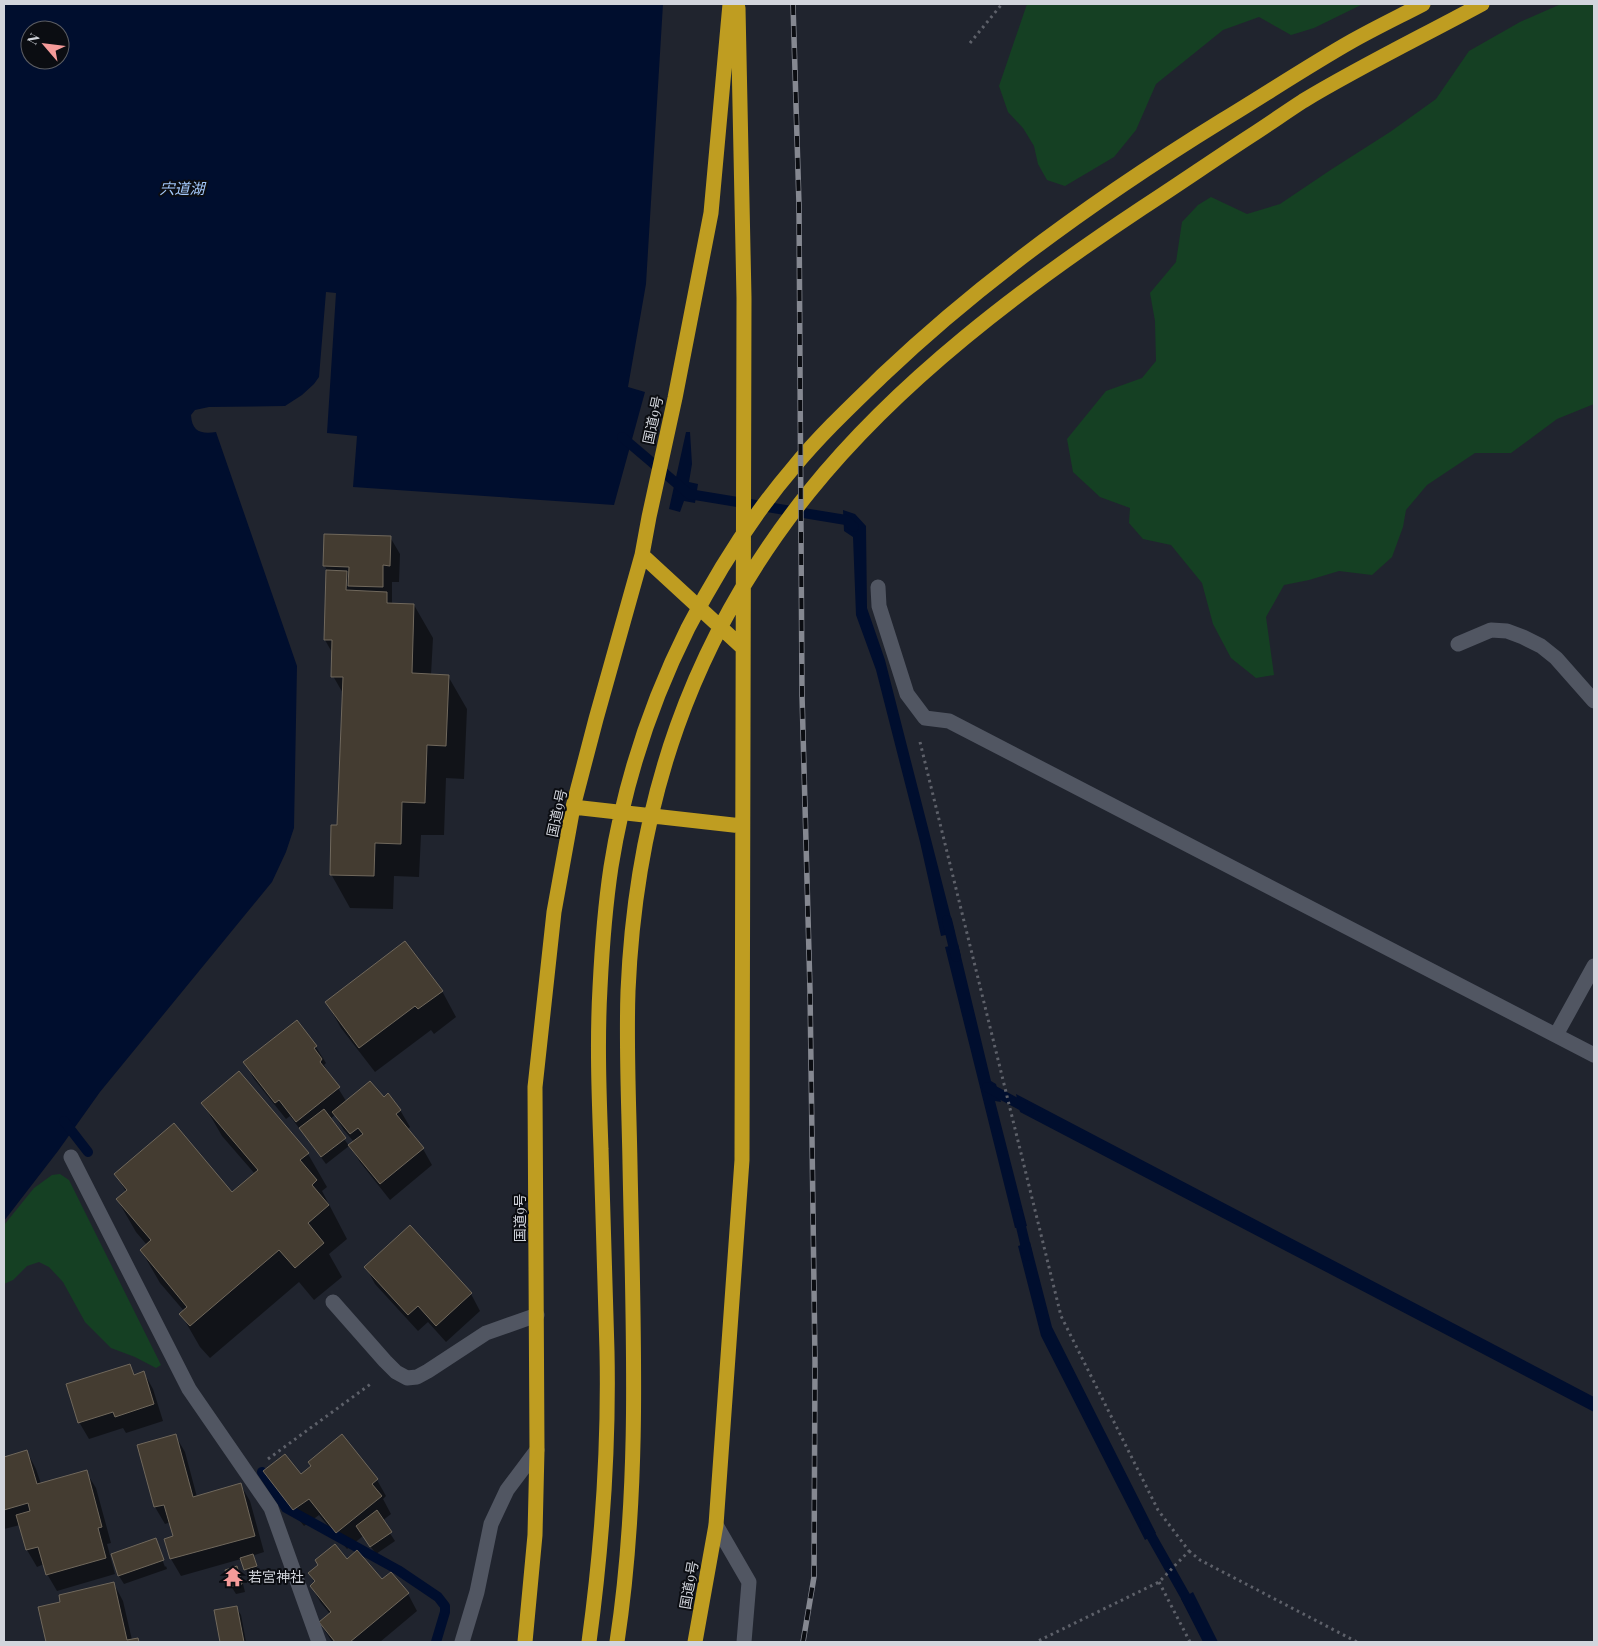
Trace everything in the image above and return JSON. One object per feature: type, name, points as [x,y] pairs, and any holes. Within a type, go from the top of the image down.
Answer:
[{"type":"highway","name":"国道9号","points":[[525,1642],[535,1535],[537,1450],[535,1087],[554,912],[573,807],[642,555],[711,213],[730,4]]},
{"type":"highway","name":"国道9号","points":[[695,1642],[716,1525],[742,1160],[744,298],[738,4]]},
{"type":"highway","points":[[589,1642],[601,1524],[606,1439],[607,1357],[598,1079],[600,986],[604,923],[620,821],[647,725],[687,630],[710,588],[764,505],[793,468],[858,398],[968,300],[1094,204],[1192,140],[1350,42],[1423,4]]},
{"type":"highway","points":[[618,1642],[629,1524],[633,1438],[634,1339],[628,1083],[632,930],[641,866],[661,774],[691,687],[712,644],[738,596],[783,526],[836,461],[884,411],[927,371],[1032,286],[1112,228],[1302,102],[1482,4]]},
{"type":"highway","points":[[642,555],[743,648]]},
{"type":"highway","points":[[573,807],[742,826]]},
{"type":"street","points":[[878,587],[879,606],[907,694],[925,718],[949,721],[1594,1055]]},
{"type":"street","points":[[1458,644],[1490,630],[1507,631],[1523,637],[1541,646],[1556,658],[1594,701]]},
{"type":"street","points":[[1556,1035],[1594,966]]},
{"type":"street","points":[[71,1157],[189,1389],[272,1508],[318,1642]]},
{"type":"street","points":[[333,1302],[392,1368],[407,1378],[417,1377],[486,1333],[537,1314]]},
{"type":"street","points":[[462,1642],[477,1592],[491,1524],[507,1490],[537,1450]]},
{"type":"street","points":[[716,1525],[749,1582],[744,1642]]},
{"type":"path","points":[[970,44],[1002,4]]},
{"type":"path","points":[[925,718],[920,741],[1061,1316],[1158,1510],[1189,1551],[1200,1560],[1357,1642]]},
{"type":"path","points":[[247,1474],[392,1368]]},
{"type":"path","points":[[1036,1642],[1159,1582],[1189,1551]]},
{"type":"path","points":[[1159,1582],[1190,1642]]},
{"type":"green space","points":[[1027,4],[1363,4],[1314,28],[1291,35],[1259,17],[1223,30],[1156,84],[1136,130],[1114,157],[1065,186],[1047,180],[1038,164],[1034,146],[1023,128],[1008,112],[999,86]]},
{"type":"green space","points":[[1561,4],[1594,4],[1594,404],[1557,419],[1511,453],[1475,453],[1427,485],[1406,510],[1403,527],[1392,557],[1372,575],[1339,571],[1284,585],[1266,617],[1274,675],[1256,678],[1231,658],[1213,624],[1202,583],[1171,545],[1143,539],[1129,523],[1130,508],[1100,497],[1073,472],[1067,439],[1106,391],[1142,378],[1156,361],[1155,321],[1150,293],[1176,262],[1182,222],[1198,205],[1211,197],[1247,214],[1280,204],[1390,132],[1436,99],[1469,51],[1520,22]]},
{"type":"green space","points":[[60,1174],[69,1180],[161,1365],[156,1368],[135,1357],[111,1348],[85,1322],[63,1282],[49,1267],[39,1262],[27,1266],[13,1280],[4,1284],[4,1225],[34,1188],[52,1175]]},
{"type":"water","name":"宍道湖","points":[[4,4],[663,4],[646,284],[628,387],[645,392],[614,505],[353,487],[357,436],[327,433],[336,293],[326,292],[319,377],[302,395],[285,406],[209,407],[195,410],[191,415],[193,425],[198,431],[206,433],[216,432],[297,666],[294,828],[286,852],[272,882],[100,1092],[58,1151],[4,1221]]},
{"type":"water","points":[[686,432],[690,432],[692,464],[689,482],[698,484],[695,503],[684,501],[680,512],[669,509]]},
{"type":"water","points":[[843,510],[855,514],[866,526],[867,608],[885,660],[955,933],[941,936],[920,842],[876,670],[856,615],[853,537],[844,531]]},
{"type":"water","points":[[958,944],[991,1081],[996,1084],[1001,1102],[995,1101],[1027,1226],[1015,1228],[945,947]]},
{"type":"water","points":[[1016,1094],[1594,1397],[1594,1412],[1020,1112]]},
{"type":"water","points":[[1030,1242],[1052,1327],[1156,1533],[1145,1540],[1041,1336],[1018,1246]]},
{"type":"water","points":[[1193,1592],[1218,1642],[1203,1642],[1181,1599]]},
{"type":"building","points":[[324,534],[391,536],[390,566],[383,565],[383,587],[348,586],[349,567],[323,566]]},
{"type":"building","points":[[326,570],[347,571],[346,590],[387,592],[387,603],[414,604],[412,673],[449,675],[446,746],[427,745],[425,803],[402,802],[401,844],[375,843],[374,876],[330,875],[331,825],[337,825],[343,677],[331,677],[332,640],[324,640]]},
{"type":"building","points":[[405,941],[443,991],[418,1009],[415,1006],[359,1048],[325,1002]]},
{"type":"building","points":[[297,1020],[317,1046],[314,1048],[322,1059],[320,1062],[340,1087],[296,1122],[279,1100],[275,1103],[243,1062]]},
{"type":"building","points":[[239,1071],[309,1153],[300,1160],[317,1180],[312,1185],[329,1205],[308,1223],[324,1243],[295,1268],[279,1250],[190,1326],[179,1314],[187,1307],[140,1250],[151,1240],[116,1199],[127,1190],[114,1174],[174,1123],[232,1192],[258,1170],[201,1103]]},
{"type":"building","points":[[370,1081],[384,1097],[388,1093],[401,1110],[396,1114],[424,1148],[380,1184],[348,1145],[363,1134],[358,1128],[350,1134],[332,1112]]},
{"type":"building","points":[[324,1109],[346,1138],[321,1157],[299,1128]]},
{"type":"building","points":[[410,1225],[472,1293],[436,1326],[418,1306],[408,1315],[364,1267]]},
{"type":"building","points":[[130,1364],[134,1375],[144,1371],[154,1404],[115,1417],[113,1412],[78,1423],[66,1384]]},
{"type":"building","points":[[176,1434],[193,1497],[241,1483],[255,1536],[170,1559],[164,1539],[173,1536],[164,1505],[154,1507],[137,1445]]},
{"type":"building","points":[[342,1434],[378,1479],[372,1484],[382,1496],[336,1533],[309,1499],[293,1510],[263,1471],[285,1454],[301,1474],[311,1466],[308,1462]]},
{"type":"building","points":[[27,1450],[37,1484],[87,1470],[102,1527],[98,1528],[106,1558],[46,1575],[38,1547],[26,1550],[16,1515],[30,1511],[28,1503],[4,1510],[4,1457]]},
{"type":"building","points":[[377,1510],[392,1532],[370,1547],[356,1526]]},
{"type":"building","points":[[156,1538],[164,1560],[118,1576],[111,1554]]},
{"type":"building","points":[[335,1544],[347,1559],[357,1550],[382,1579],[391,1572],[409,1593],[350,1642],[335,1642],[319,1622],[331,1612],[310,1586],[315,1581],[308,1573],[318,1565],[315,1560]]},
{"type":"building","points":[[253,1554],[257,1566],[244,1570],[240,1558]]},
{"type":"building","name":"若宮神社","points":[[237,1566],[242,1584],[230,1587],[225,1570]]},
{"type":"building","points":[[114,1582],[127,1640],[138,1638],[139,1642],[46,1642],[38,1607],[60,1602],[59,1595]]},
{"type":"building","points":[[237,1606],[244,1642],[220,1642],[214,1610]]},
{"type":"waterway","points":[[622,437],[689,494],[846,520],[854,527]]},
{"type":"waterway","points":[[947,920],[956,957]]},
{"type":"waterway","points":[[987,1087],[1030,1110]]},
{"type":"waterway","points":[[64,1121],[88,1152]]},
{"type":"waterway","points":[[1018,1214],[1028,1256]]},
{"type":"waterway","points":[[262,1472],[286,1508],[398,1570],[438,1597],[445,1606],[445,1612],[436,1642]]},
{"type":"waterway","points":[[1145,1525],[1192,1608]]},
{"type":"railway","points":[[793,4],[799,205],[802,695],[810,990],[815,1362],[814,1577],[803,1642]]},
{"type":"place","name":"若宮神社","points":[[233,1577]]}]
